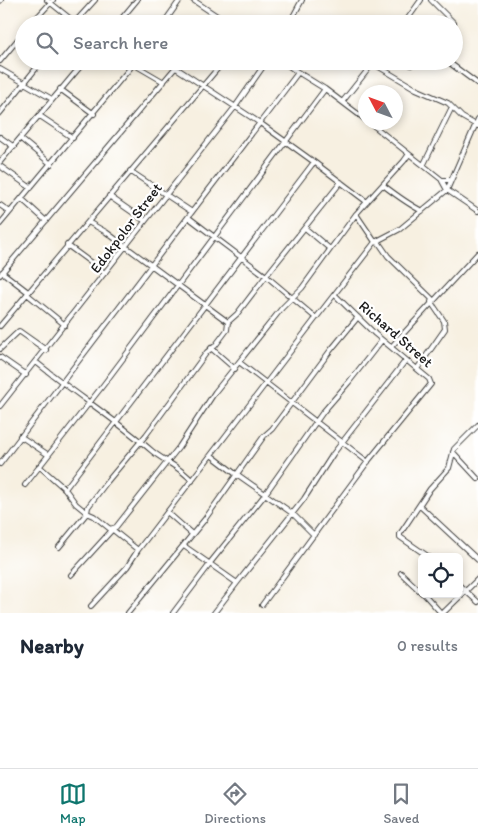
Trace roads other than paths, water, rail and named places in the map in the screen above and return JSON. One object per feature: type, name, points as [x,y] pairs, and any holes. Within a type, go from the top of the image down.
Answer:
[{"type":"street","points":[[82,15],[95,0]]},
{"type":"street","points":[[124,15],[137,0]]},
{"type":"street","points":[[169,15],[180,0]]},
{"type":"street","points":[[193,0],[216,15]]},
{"type":"street","points":[[294,15],[302,0]]},
{"type":"street","points":[[411,15],[421,0]]},
{"type":"street","points":[[431,0],[446,15]]},
{"type":"street","points":[[38,15],[50,1],[66,15]]},
{"type":"street","points":[[0,61],[15,43]]},
{"type":"street","points":[[0,68],[52,99]]},
{"type":"street","points":[[0,113],[35,70]]},
{"type":"street","points":[[31,188],[0,164],[77,70]]},
{"type":"street","points":[[0,224],[94,114],[129,70]]},
{"type":"street","points":[[145,70],[164,82]]},
{"type":"street","points":[[65,325],[28,293],[1,273],[174,70]]},
{"type":"street","points":[[179,70],[260,123],[367,202]]},
{"type":"street","points":[[0,326],[216,70]]},
{"type":"street","name":"Edokpolor Street","points":[[0,406],[26,376],[235,107],[260,70]]},
{"type":"street","points":[[342,101],[366,70]]},
{"type":"street","points":[[385,70],[416,89],[448,103],[451,108],[477,125]]},
{"type":"street","points":[[459,70],[478,84]]},
{"type":"street","points":[[0,464],[62,384],[150,264],[297,74],[296,71],[325,89],[358,114]]},
{"type":"street","points":[[60,89],[94,114]]},
{"type":"street","points":[[25,485],[287,142],[325,89]]},
{"type":"street","points":[[424,164],[451,108]]},
{"type":"street","points":[[40,116],[73,138]]},
{"type":"street","points":[[91,606],[127,567],[265,382],[375,242],[400,229],[446,190],[449,180],[477,125],[478,119]]},
{"type":"street","points":[[379,130],[442,180],[446,190],[478,210]]},
{"type":"street","points":[[0,137],[14,147]]},
{"type":"street","points":[[21,139],[52,164]]},
{"type":"street","points":[[71,575],[112,530],[179,447],[215,392],[292,297],[302,288],[356,214],[409,154]]},
{"type":"street","points":[[65,490],[203,305],[314,162]]},
{"type":"street","points":[[130,171],[192,212]]},
{"type":"street","points":[[442,180],[449,180]]},
{"type":"street","points":[[59,547],[87,513],[88,507],[106,483],[142,440],[211,348],[223,336],[228,322],[238,314],[340,182]]},
{"type":"street","points":[[383,185],[422,211]]},
{"type":"street","points":[[109,196],[145,221]]},
{"type":"street","points":[[22,199],[46,221]]},
{"type":"street","points":[[0,205],[10,212]]},
{"type":"street","points":[[356,214],[375,242],[379,243],[388,256],[432,299],[431,302],[444,321],[445,329],[417,369]]},
{"type":"street","points":[[188,217],[266,276],[316,318]]},
{"type":"street","points":[[88,222],[99,227],[228,322]]},
{"type":"street","points":[[305,228],[330,249]]},
{"type":"street","points":[[67,245],[105,273]]},
{"type":"street","points":[[391,347],[478,253]]},
{"type":"street","points":[[0,263],[6,267]]},
{"type":"street","name":"Richard Street","points":[[334,295],[382,340],[429,379],[431,386],[368,462]]},
{"type":"street","points":[[128,613],[184,546],[264,436],[272,429],[290,402],[358,318]]},
{"type":"street","points":[[0,348],[19,331],[46,350]]},
{"type":"street","points":[[173,613],[265,494],[282,467],[297,452],[317,423],[322,412],[349,382],[382,340]]},
{"type":"street","points":[[211,348],[235,369]]},
{"type":"street","points":[[0,357],[26,376]]},
{"type":"street","points":[[214,613],[292,513],[342,442],[406,360]]},
{"type":"street","points":[[36,362],[62,384],[90,401],[142,440],[192,481]]},
{"type":"street","points":[[239,362],[368,462],[262,605]]},
{"type":"street","points":[[0,398],[4,401]]},
{"type":"street","points":[[423,553],[400,536],[449,468],[453,452],[478,425]]},
{"type":"street","points":[[20,436],[48,454]]},
{"type":"street","points":[[453,452],[478,479]]},
{"type":"street","points":[[211,455],[292,513],[314,535]]},
{"type":"street","points":[[39,466],[65,490],[76,504],[138,550]]},
{"type":"street","points":[[420,506],[478,560]]},
{"type":"street","points":[[167,512],[192,534]]},
{"type":"street","points":[[184,546],[237,584]]},
{"type":"street","points":[[401,573],[418,588]]},
{"type":"street","points":[[428,598],[442,613],[478,579]]},
{"type":"street","points":[[463,590],[478,602]]}]
